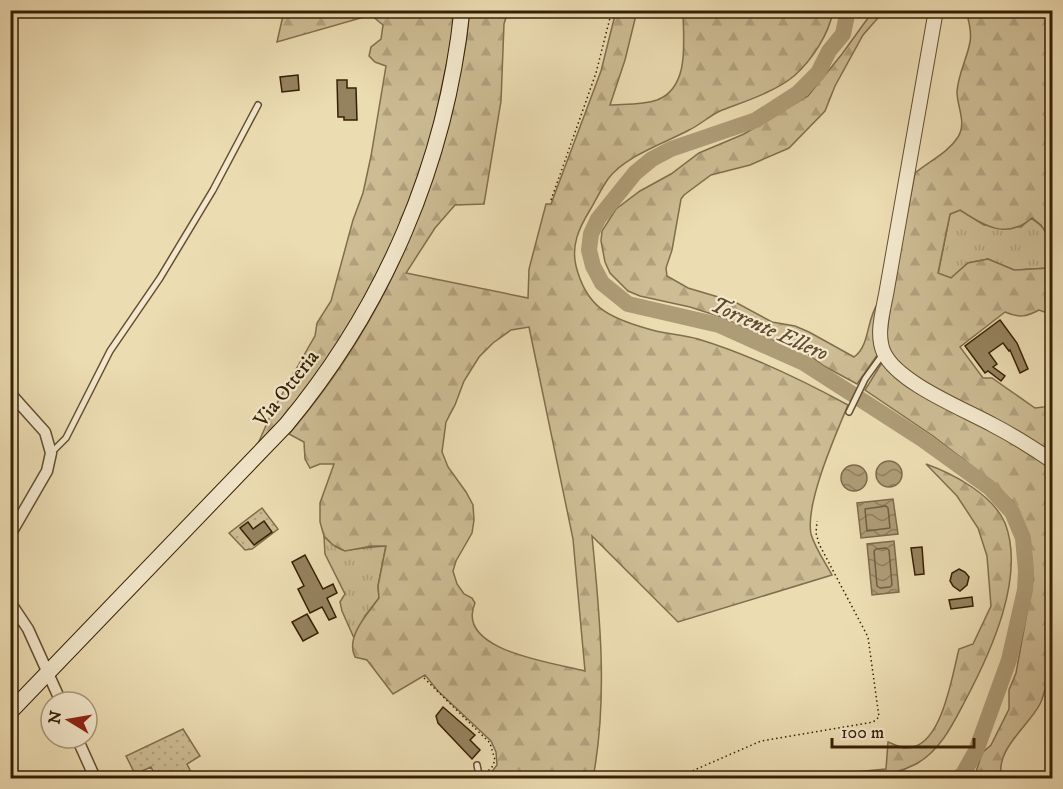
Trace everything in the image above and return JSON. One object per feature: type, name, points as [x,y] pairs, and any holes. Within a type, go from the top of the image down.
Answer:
[{"type":"main road","name":"Via Otteria","points":[[10,712],[286,425],[310,396],[349,340],[385,276],[426,177],[457,51],[462,10]]},
{"type":"street","points":[[936,10],[881,326],[881,342],[884,353],[897,370],[915,383],[1053,460]]},
{"type":"street","points":[[10,393],[45,432],[51,453],[49,468],[10,535]]},
{"type":"street","points":[[11,602],[28,629],[56,690]]},
{"type":"street","points":[[10,612],[11,602]]},
{"type":"street","points":[[82,750],[95,778]]},
{"type":"lane","points":[[51,453],[59,448],[66,438],[118,339],[160,278],[213,190],[258,105]]},
{"type":"lane","points":[[849,412],[865,379],[884,353]]},
{"type":"lane","points":[[477,765],[479,775],[477,778]]},
{"type":"path","points":[[551,200],[596,73],[612,10]]},
{"type":"path","points":[[676,778],[761,741],[873,722],[879,717],[868,637],[819,544],[816,533],[817,521]]},
{"type":"path","points":[[424,678],[490,743],[495,760],[485,774]]},
{"type":"green space","points":[[284,11],[454,11],[451,43],[430,142],[402,223],[353,321],[300,398],[256,448],[272,412],[315,336],[317,323],[331,301],[353,220],[363,193],[386,66],[375,62],[369,56],[371,47],[381,39],[383,25],[371,15],[277,42]]},
{"type":"green space","points":[[469,11],[508,11],[504,24],[501,101],[484,204],[455,205],[435,228],[406,273],[528,298],[529,269],[546,204],[551,204],[601,71],[616,11],[637,11],[625,60],[610,105],[652,102],[668,94],[675,85],[683,61],[683,11],[833,11],[828,29],[819,46],[801,70],[786,82],[716,113],[693,128],[624,163],[608,179],[582,223],[577,237],[575,258],[580,280],[592,300],[609,314],[651,330],[698,339],[737,352],[848,405],[829,450],[817,487],[810,521],[813,539],[832,575],[678,622],[592,536],[601,657],[600,718],[593,778],[487,778],[497,765],[496,752],[491,741],[438,691],[425,675],[393,694],[367,660],[355,657],[353,641],[355,633],[379,598],[378,586],[386,546],[345,551],[333,545],[324,536],[320,522],[320,503],[334,464],[320,464],[310,468],[305,459],[304,442],[289,434],[345,360],[390,282],[408,241],[439,155],[460,73]],"holes":[[[529,327],[573,539],[585,671],[531,659],[511,652],[493,644],[479,633],[472,619],[475,603],[457,584],[453,571],[472,533],[473,505],[448,467],[442,452],[446,422],[464,381],[479,357],[511,330]]]},
{"type":"green space","points":[[873,11],[889,11],[877,19],[863,35],[835,86],[825,111],[789,148],[750,165],[711,175],[684,195],[681,199],[672,250],[666,268],[667,276],[688,288],[735,302],[772,322],[795,326],[854,357],[863,346],[871,317],[878,303],[878,354],[857,384],[824,366],[799,348],[768,339],[721,317],[628,291],[610,273],[605,262],[601,241],[602,231],[616,209],[640,191],[671,174],[699,153],[744,134],[808,96]]},
{"type":"green space","points":[[966,11],[1052,11],[1052,242],[1041,225],[1032,218],[1022,225],[1004,229],[987,225],[960,210],[950,214],[938,273],[951,278],[968,263],[988,259],[1014,270],[1049,268],[1052,253],[1052,296],[1045,298],[1050,314],[1039,310],[1022,316],[1005,312],[960,347],[983,378],[992,378],[1035,408],[1052,406],[1052,454],[924,383],[901,367],[888,347],[887,333],[892,293],[915,173],[949,148],[961,131],[962,120],[957,92],[971,38]]},
{"type":"green space","points":[[960,210],[984,225],[1021,227],[1031,218],[1044,228],[1050,239],[1049,268],[1014,270],[988,259],[968,263],[951,278],[938,274],[950,214]]},
{"type":"green space","points":[[883,361],[1052,467],[1052,672],[1048,672],[1044,693],[1035,713],[1007,748],[1001,768],[1002,778],[972,778],[982,753],[991,745],[1009,709],[1009,690],[1016,673],[1033,580],[1028,537],[1013,502],[989,479],[933,436],[865,390]]},
{"type":"green space","points":[[926,464],[972,487],[992,503],[1005,523],[1010,544],[1011,567],[1008,591],[985,661],[945,736],[925,759],[886,775],[854,779],[790,778],[886,769],[888,742],[906,748],[918,745],[928,737],[937,724],[949,692],[959,649],[973,644],[991,606],[987,556],[978,528],[957,496]]},
{"type":"green space","points":[[262,508],[278,529],[252,549],[245,550],[229,533]]},
{"type":"green space","points":[[324,536],[343,550],[386,546],[378,586],[379,598],[365,616],[354,638],[340,602],[345,594],[325,554]]},
{"type":"green space","points":[[183,729],[200,756],[187,764],[194,778],[156,778],[151,767],[135,774],[126,756]]},
{"type":"water","points":[[889,461],[898,465],[902,474],[898,483],[889,487],[880,483],[876,474],[880,465]]},
{"type":"water","points":[[854,465],[863,469],[867,478],[863,487],[854,491],[845,487],[841,478],[845,469]]},
{"type":"water","points":[[893,499],[898,534],[861,538],[857,503]]},
{"type":"water","points":[[894,541],[899,592],[872,595],[867,544]]},
{"type":"building","points":[[298,75],[299,90],[282,92],[280,77]]},
{"type":"building","points":[[337,80],[347,80],[347,88],[356,88],[357,120],[344,120],[344,117],[338,117]]},
{"type":"building","points":[[1000,320],[1017,343],[1028,369],[1020,373],[1010,350],[1003,343],[989,353],[997,364],[993,367],[1005,376],[1001,381],[988,371],[985,373],[965,346]]},
{"type":"building","points":[[264,521],[272,532],[254,545],[240,528],[248,522],[253,529]]},
{"type":"building","points":[[922,547],[924,574],[915,575],[911,548]]},
{"type":"building","points":[[305,555],[323,589],[333,584],[337,593],[327,598],[336,617],[329,620],[322,607],[310,613],[298,589],[304,586],[292,562]]},
{"type":"building","points":[[959,569],[969,577],[967,585],[960,591],[950,581],[952,573]]},
{"type":"building","points":[[972,597],[973,606],[951,609],[949,600]]},
{"type":"building","points":[[307,614],[318,633],[303,641],[292,622]]},
{"type":"building","points":[[443,707],[475,735],[470,740],[480,750],[472,759],[438,723],[436,716]]},
{"type":"waterway","name":"Torrente Ellero","points":[[848,10],[843,34],[829,51],[818,73],[798,93],[756,120],[671,149],[652,159],[635,173],[598,219],[591,234],[589,250],[593,266],[602,283],[628,304],[719,325],[804,363],[922,439],[990,488],[1012,512],[1023,538],[1025,590],[1009,660],[976,751],[963,774],[958,778]]},
{"type":"waterway","name":"Torrente Ellero","points":[[963,774],[969,778]]}]
